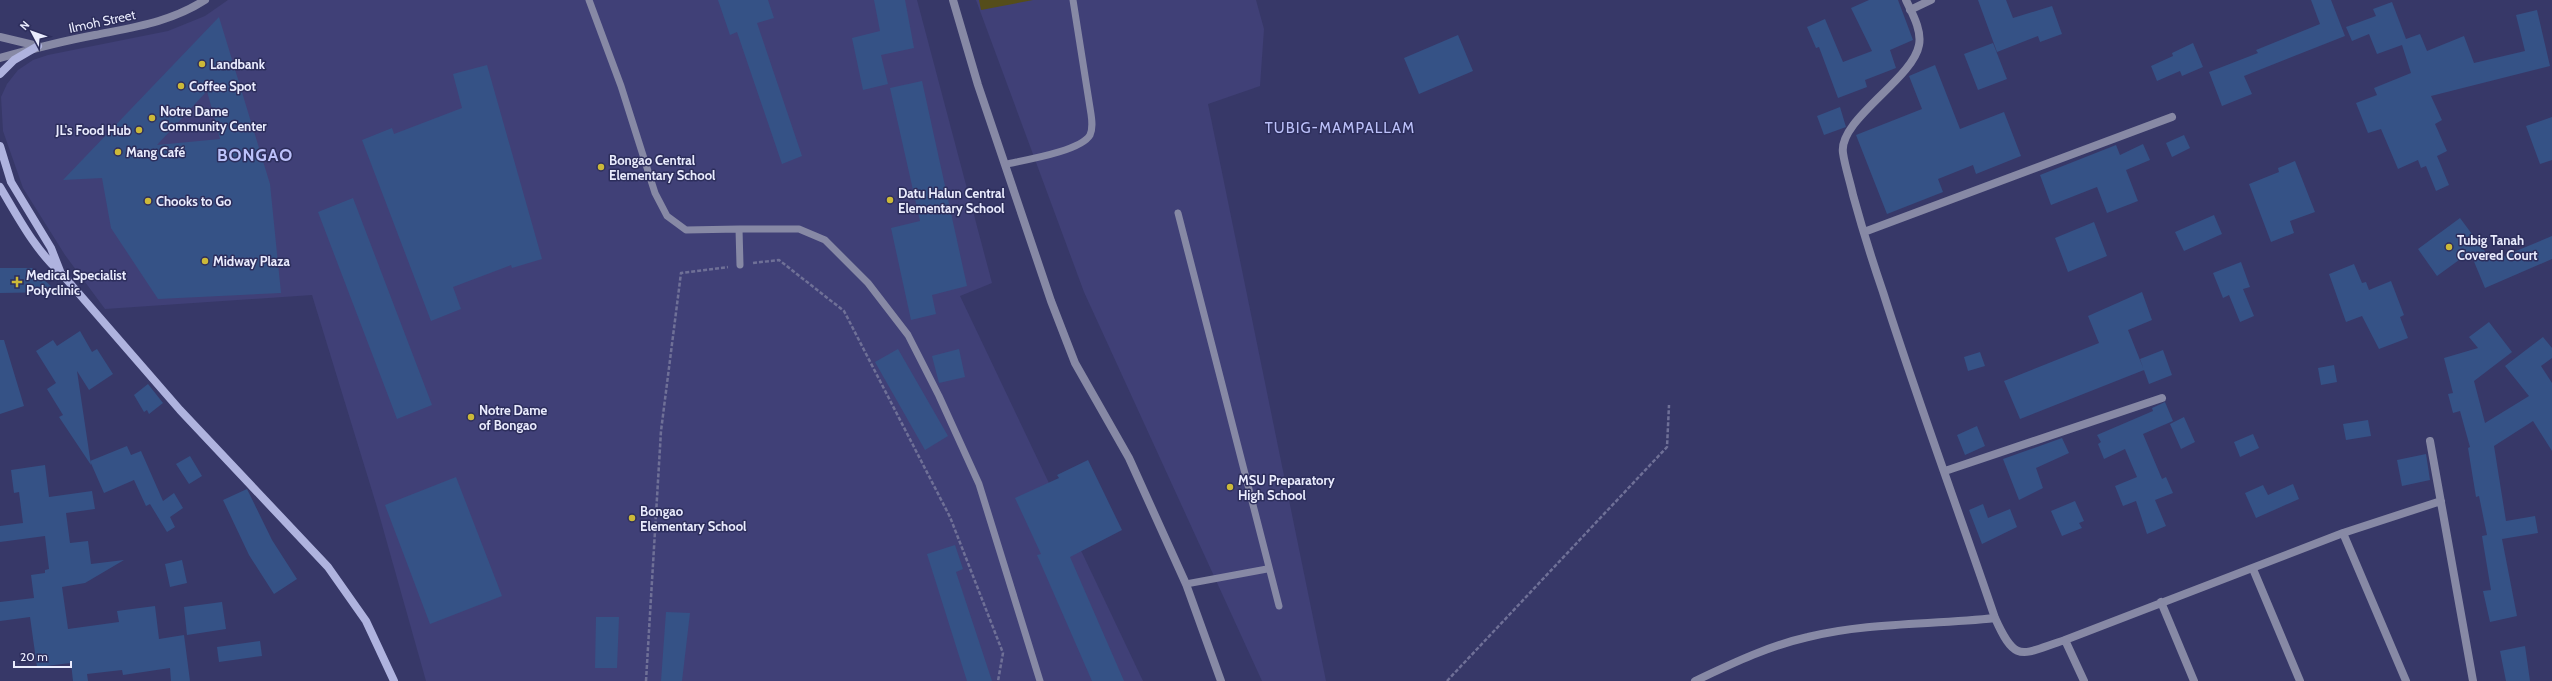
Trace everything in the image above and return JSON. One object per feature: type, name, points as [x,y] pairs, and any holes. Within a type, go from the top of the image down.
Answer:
[{"type":"main road","points":[[0,74],[14,60],[38,46]]},
{"type":"main road","points":[[0,146],[11,182],[50,248],[61,273]]},
{"type":"main road","points":[[0,187],[28,234],[50,263],[61,273],[180,410],[328,567],[366,622],[394,681]]},
{"type":"street","name":"Ilmoh Street","points":[[0,58],[38,46],[146,24],[184,13],[205,0]]},
{"type":"street","points":[[953,0],[978,85],[1006,164],[1027,233],[1075,363],[1129,458],[1186,584],[1221,681]]},
{"type":"street","points":[[1906,0],[1919,31],[1920,44],[1917,53],[1859,120],[1843,143],[1846,167],[1864,232],[1908,370],[1995,618],[2009,647],[2016,651],[2027,652],[2065,640],[2161,602],[2253,569],[2343,533],[2441,501]]},
{"type":"street","points":[[1910,10],[1931,0]]},
{"type":"street","points":[[0,37],[38,46]]},
{"type":"street","points":[[1864,232],[2172,117]]},
{"type":"street","points":[[1944,470],[2162,398]]},
{"type":"street","points":[[2430,441],[2474,681]]},
{"type":"street","points":[[2343,533],[2406,681]]},
{"type":"street","points":[[2253,569],[2300,681]]},
{"type":"street","points":[[2161,602],[2194,681]]},
{"type":"street","points":[[1695,681],[1770,648],[1808,637],[1850,629],[1995,618]]},
{"type":"street","points":[[2065,640],[2084,681]]},
{"type":"lane","points":[[589,0],[621,86],[655,193],[666,216],[686,230],[739,228],[799,229],[824,240],[868,283],[908,335],[939,396],[979,484],[1040,681]]},
{"type":"lane","points":[[1006,164],[1070,149],[1083,142],[1089,136],[1092,126],[1091,114],[1073,0]]},
{"type":"lane","points":[[1178,213],[1267,568],[1279,606]]},
{"type":"lane","points":[[739,228],[740,265]]},
{"type":"lane","points":[[1186,584],[1267,568]]},
{"type":"path","points":[[646,681],[661,431],[681,273],[779,260],[844,311],[950,517],[1003,653],[998,681]]},
{"type":"path","points":[[1447,681],[1667,447],[1669,405]]},
{"type":"shaded area","points":[[228,0],[917,0],[992,283],[960,296],[1143,681],[426,681],[377,507],[312,295],[105,309],[65,255],[23,188],[3,131],[1,97],[7,84],[18,70],[33,60],[48,55],[168,31],[205,16]]},
{"type":"shaded area","name":"MSU Preparatory High School","points":[[976,0],[1256,0],[1264,29],[1260,86],[1208,104],[1326,681],[1262,681],[1084,292]]},
{"type":"shaded area","points":[[979,0],[1033,0],[981,10]]},
{"type":"building","points":[[718,0],[768,0],[774,18],[757,23],[802,156],[782,164],[737,32],[730,35]]},
{"type":"building","points":[[874,0],[905,0],[914,48],[881,55],[888,84],[863,90],[852,38],[880,31]]},
{"type":"building","points":[[1869,0],[1898,0],[1913,40],[1890,50],[1896,68],[1865,80],[1867,87],[1838,98],[1819,47],[1816,48],[1807,27],[1825,19],[1843,62],[1872,51],[1851,8]]},
{"type":"building","points":[[1978,0],[2006,0],[2013,18],[2052,6],[2062,34],[2040,42],[2038,36],[1997,52]]},
{"type":"building","points":[[2311,0],[2331,0],[2345,36],[2244,76],[2252,94],[2222,106],[2209,72],[2258,53],[2256,50],[2320,24]]},
{"type":"building","points":[[2392,2],[2406,39],[2420,34],[2427,51],[2464,36],[2474,63],[2525,51],[2516,15],[2537,10],[2550,66],[2431,96],[2442,120],[2435,124],[2447,151],[2437,156],[2449,185],[2436,191],[2426,166],[2421,168],[2418,160],[2398,169],[2381,129],[2368,133],[2356,103],[2377,95],[2374,88],[2411,73],[2402,45],[2377,54],[2369,34],[2352,41],[2346,27],[2376,16],[2373,9]]},
{"type":"building","points":[[219,17],[270,184],[281,293],[158,299],[111,228],[102,178],[63,180]],"holes":[[[207,91],[220,139],[157,145]]]},
{"type":"building","points":[[1458,35],[1473,71],[1419,94],[1404,58]]},
{"type":"building","points":[[1993,43],[2007,79],[1978,90],[1964,54]]},
{"type":"building","points":[[2193,43],[2203,67],[2182,76],[2180,71],[2157,81],[2151,66],[2173,56],[2172,53]]},
{"type":"building","points":[[487,65],[542,259],[512,268],[511,265],[453,287],[461,309],[431,321],[362,140],[392,128],[394,134],[462,108],[453,74]]},
{"type":"building","points":[[1935,65],[1960,129],[2004,112],[2021,156],[1976,174],[1973,165],[1938,179],[1943,192],[1887,214],[1856,135],[1922,109],[1909,76]]},
{"type":"building","points":[[922,81],[967,286],[932,295],[936,314],[911,320],[891,228],[920,221],[890,88]]},
{"type":"building","points":[[1840,107],[1846,127],[1824,135],[1817,116]]},
{"type":"building","points":[[2552,117],[2552,160],[2540,164],[2526,126]]},
{"type":"building","points":[[2184,135],[2190,148],[2172,157],[2166,143]]},
{"type":"building","points":[[2143,144],[2150,160],[2126,170],[2138,201],[2107,213],[2097,187],[2051,205],[2040,175],[2116,145],[2120,155]]},
{"type":"building","points":[[2295,161],[2315,212],[2290,221],[2294,233],[2271,242],[2249,184],[2279,172],[2278,168]]},
{"type":"building","points":[[353,198],[432,405],[397,419],[318,212]]},
{"type":"building","points":[[2214,215],[2222,234],[2184,251],[2175,232]]},
{"type":"building","points":[[2460,218],[2492,261],[2552,236],[2552,259],[2485,288],[2470,252],[2437,276],[2418,249]]},
{"type":"building","points":[[2094,222],[2107,256],[2068,272],[2055,238]]},
{"type":"building","points":[[2241,262],[2250,287],[2243,289],[2254,316],[2240,322],[2229,295],[2223,298],[2213,273]]},
{"type":"building","points":[[2354,264],[2362,283],[2366,282],[2369,290],[2391,281],[2404,315],[2400,317],[2408,338],[2379,349],[2362,316],[2346,322],[2329,274]]},
{"type":"building","points":[[0,268],[32,268],[57,292],[0,293]]},
{"type":"building","points":[[2142,292],[2152,320],[2128,330],[2144,370],[2020,419],[2004,381],[2099,343],[2088,316]]},
{"type":"building","points":[[2489,322],[2512,352],[2474,381],[2485,423],[2529,396],[2505,366],[2543,337],[2552,348],[2552,358],[2541,366],[2552,383],[2552,451],[2533,421],[2494,446],[2506,521],[2535,516],[2538,533],[2502,539],[2517,616],[2490,622],[2483,591],[2491,590],[2482,536],[2487,535],[2479,496],[2476,497],[2468,448],[2470,447],[2460,411],[2453,413],[2448,394],[2453,393],[2444,358],[2478,348],[2469,337]]},
{"type":"building","points":[[80,331],[92,352],[97,349],[113,374],[89,390],[77,371],[91,465],[59,417],[63,415],[47,389],[56,383],[36,351],[53,340],[57,346]]},
{"type":"building","points":[[0,340],[4,340],[24,406],[0,414]]},
{"type":"building","points":[[898,349],[948,436],[925,450],[875,362]]},
{"type":"building","points":[[959,349],[965,377],[939,383],[932,356]]},
{"type":"building","points":[[2163,350],[2172,375],[2149,384],[2140,359]]},
{"type":"building","points":[[1980,352],[1985,366],[1968,371],[1964,357]]},
{"type":"building","points":[[2334,365],[2337,382],[2321,385],[2318,368]]},
{"type":"building","points":[[148,384],[163,403],[149,414],[147,410],[144,412],[134,395]]},
{"type":"building","points":[[2165,402],[2173,421],[2143,434],[2162,479],[2166,477],[2173,493],[2155,500],[2166,526],[2147,534],[2136,501],[2123,506],[2115,486],[2137,477],[2125,449],[2104,459],[2098,444],[2101,442],[2097,435],[2153,411],[2152,408]]},
{"type":"building","points":[[2184,417],[2195,442],[2181,449],[2170,424]]},
{"type":"building","points":[[2368,420],[2371,436],[2346,440],[2343,424]]},
{"type":"building","points":[[1977,426],[1985,446],[1965,455],[1957,435]]},
{"type":"building","points":[[2253,434],[2259,448],[2240,457],[2234,442]]},
{"type":"building","points":[[2062,438],[2069,453],[2036,468],[2043,488],[2019,500],[2003,459]]},
{"type":"building","points":[[127,446],[131,455],[141,451],[163,501],[174,493],[183,508],[170,517],[175,527],[167,532],[150,504],[146,506],[134,480],[104,493],[90,461]]},
{"type":"building","points":[[2426,454],[2430,480],[2402,486],[2397,460]]},
{"type":"building","points":[[190,456],[202,476],[189,484],[176,464]]},
{"type":"building","points":[[1088,460],[1122,530],[1070,557],[1124,681],[1092,681],[1037,555],[1041,554],[1015,498],[1059,478],[1057,475]]},
{"type":"building","points":[[45,465],[49,497],[92,491],[95,509],[66,513],[70,543],[88,541],[91,564],[124,560],[85,583],[62,587],[68,629],[119,622],[117,611],[155,606],[159,639],[184,635],[190,681],[171,681],[170,668],[123,675],[122,670],[87,674],[88,681],[73,681],[71,663],[37,667],[30,617],[0,621],[0,602],[34,598],[31,575],[45,573],[45,570],[49,569],[45,536],[0,542],[0,526],[23,523],[19,492],[14,493],[11,470]]},
{"type":"building","points":[[456,477],[502,596],[430,624],[385,505]]},
{"type":"building","points":[[2293,484],[2299,499],[2256,518],[2245,493],[2263,485],[2268,495]]},
{"type":"building","points":[[247,489],[272,540],[297,579],[274,594],[249,555],[223,500]]},
{"type":"building","points":[[2075,501],[2084,521],[2079,523],[2082,528],[2062,536],[2051,511]]},
{"type":"building","points":[[1983,504],[1988,518],[2010,509],[2017,527],[1982,544],[1969,510]]},
{"type":"building","points":[[955,545],[963,569],[956,572],[992,681],[967,681],[927,554]]},
{"type":"building","points":[[182,560],[187,583],[170,587],[165,564]]},
{"type":"building","points":[[222,602],[226,629],[187,635],[184,607]]},
{"type":"building","points":[[666,612],[690,613],[682,681],[661,681]]},
{"type":"building","points":[[596,617],[619,617],[617,668],[595,668]]},
{"type":"building","points":[[260,641],[262,656],[219,662],[217,647]]},
{"type":"building","points":[[2525,646],[2530,681],[2506,681],[2500,651]]},
{"type":"place","name":"Landbank","points":[[202,64]]},
{"type":"place","name":"Coffee Spot","points":[[181,86]]},
{"type":"place","name":"Notre Dame Community Center","points":[[152,118]]},
{"type":"place","name":"JL's Food Hub","points":[[139,130]]},
{"type":"place","name":"Mang Café","points":[[118,152]]},
{"type":"place","name":"Bongao Central Elementary School","points":[[601,167]]},
{"type":"place","name":"Datu Halun Central Elementary School","points":[[890,200]]},
{"type":"place","name":"Chooks to Go","points":[[148,201]]},
{"type":"place","name":"Tubig Tanah Covered Court","points":[[2449,247]]},
{"type":"place","name":"Midway Plaza","points":[[205,261]]},
{"type":"place","name":"Medical Specialist Polyclinic","points":[[17,282]]},
{"type":"place","name":"Notre Dame of Bongao","points":[[471,417]]},
{"type":"place","name":"MSU Preparatory High School","points":[[1230,487]]},
{"type":"place","name":"Bongao Elementary School","points":[[632,518]]},
{"type":"district","name":"TUBIG-MAMPALLAM","points":[[1340,128]]},
{"type":"district","name":"BONGAO","points":[[255,155]]}]
